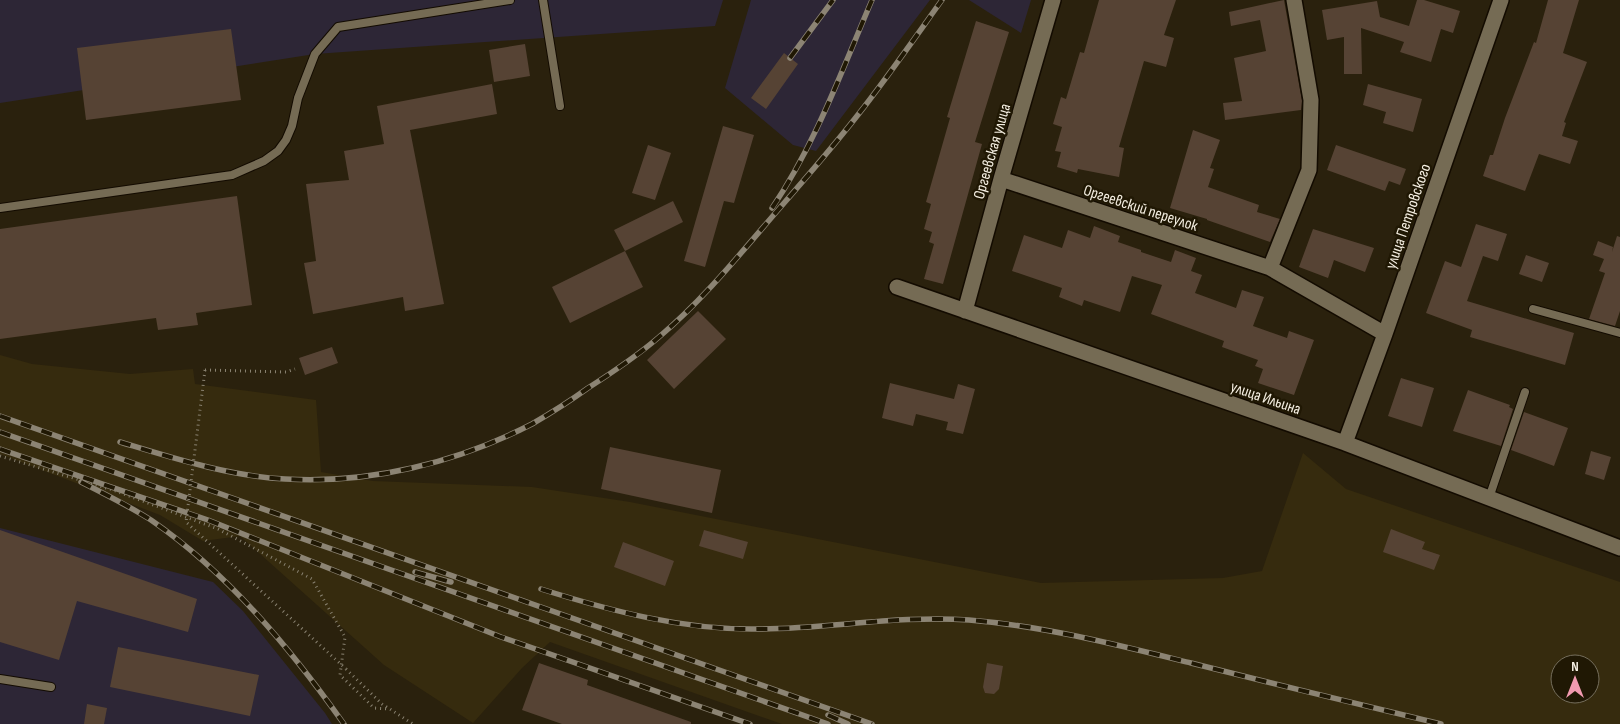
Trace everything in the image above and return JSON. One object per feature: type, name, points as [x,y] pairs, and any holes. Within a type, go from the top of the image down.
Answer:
[{"type":"street","name":"Оргеевская улица","points":[[965,312],[1053,0]]},
{"type":"street","points":[[1270,268],[1309,170],[1311,100],[1294,0]]},
{"type":"street","name":"улица Петровского","points":[[1345,443],[1502,0]]},
{"type":"street","name":"Оргеевский переулок","points":[[1001,180],[1270,268],[1385,334]]},
{"type":"street","name":"улица Ильина","points":[[897,287],[1345,443],[1619,546]]},
{"type":"lane","points":[[0,208],[232,175],[278,152],[292,126],[298,98],[315,54],[338,27],[510,0]]},
{"type":"lane","points":[[543,0],[560,106]]},
{"type":"lane","points":[[1533,309],[1620,333]]},
{"type":"lane","points":[[1489,498],[1525,392]]},
{"type":"lane","points":[[0,679],[51,686]]},
{"type":"path","points":[[295,369],[286,372],[205,370],[186,522],[382,704],[413,724]]},
{"type":"path","points":[[0,456],[113,490],[201,522],[218,529],[312,579],[345,637],[340,676],[374,708],[390,709]]},
{"type":"shaded area","points":[[0,0],[723,0],[715,26],[315,54],[0,103]]},
{"type":"shaded area","points":[[751,0],[930,0],[816,151],[793,145],[725,88]]},
{"type":"shaded area","points":[[969,0],[1031,0],[1021,33]]},
{"type":"shaded area","points":[[0,355],[32,364],[130,374],[193,369],[195,384],[316,400],[321,472],[373,481],[532,487],[630,502],[1041,583],[1223,578],[1262,571],[1303,453],[1346,489],[1620,582],[1620,724],[782,724],[550,642],[522,668],[473,723],[384,665],[240,536],[203,541],[160,515],[0,454]]},
{"type":"shaded area","points":[[0,528],[213,582],[243,611],[332,724],[0,724]]},
{"type":"building","points":[[1099,0],[1176,0],[1164,35],[1174,38],[1166,67],[1144,61],[1119,147],[1124,148],[1119,177],[1078,169],[1077,173],[1057,167],[1061,152],[1055,151],[1062,127],[1053,124],[1061,97],[1066,99],[1080,52],[1084,53]]},
{"type":"building","points":[[1284,0],[1302,101],[1301,110],[1225,120],[1223,103],[1242,101],[1234,58],[1266,51],[1260,20],[1231,26],[1229,12]]},
{"type":"building","points":[[1417,0],[1424,0],[1460,11],[1453,33],[1441,29],[1431,62],[1400,52],[1404,42],[1361,28],[1362,74],[1344,74],[1344,37],[1327,40],[1322,10],[1377,1],[1380,17],[1409,26]]},
{"type":"building","points":[[1548,0],[1579,0],[1563,53],[1587,62],[1564,122],[1566,123],[1562,136],[1578,141],[1570,164],[1539,154],[1525,191],[1483,176],[1490,155],[1493,155],[1534,42],[1536,43]]},
{"type":"building","points":[[976,21],[1009,32],[975,142],[982,144],[943,284],[924,279],[934,244],[929,242],[932,232],[924,229],[931,204],[926,202],[950,118],[947,117]]},
{"type":"building","points":[[231,29],[241,100],[86,120],[77,48]]},
{"type":"building","points":[[525,44],[530,76],[494,82],[489,50]]},
{"type":"building","points":[[784,53],[798,64],[766,109],[751,98]]},
{"type":"building","points":[[492,84],[497,114],[410,130],[444,304],[405,311],[403,297],[313,314],[304,263],[316,261],[306,184],[349,180],[344,151],[384,144],[377,106]]},
{"type":"building","points":[[1368,84],[1422,99],[1413,132],[1383,123],[1386,112],[1363,105]]},
{"type":"building","points":[[723,126],[754,135],[734,203],[724,201],[705,267],[684,261]]},
{"type":"building","points":[[1193,130],[1220,140],[1210,168],[1214,169],[1208,187],[1259,205],[1257,212],[1280,219],[1270,242],[1170,208]]},
{"type":"building","points":[[648,145],[671,153],[655,200],[632,193]]},
{"type":"building","points":[[1336,145],[1406,169],[1400,185],[1389,181],[1385,191],[1327,170]]},
{"type":"building","points":[[237,196],[252,305],[196,313],[198,325],[158,330],[156,318],[0,339],[0,229]]},
{"type":"building","points":[[673,201],[683,222],[625,251],[614,230]]},
{"type":"building","points":[[1476,224],[1507,234],[1498,261],[1483,256],[1467,301],[1574,333],[1565,365],[1470,337],[1472,330],[1426,313],[1445,261],[1461,267]]},
{"type":"building","points":[[1094,226],[1120,236],[1118,242],[1171,262],[1175,250],[1196,258],[1191,271],[1202,275],[1195,293],[1236,308],[1242,290],[1264,297],[1253,326],[1287,338],[1289,331],[1314,340],[1294,395],[1258,383],[1263,369],[1255,366],[1258,360],[1222,347],[1224,341],[1151,314],[1162,285],[1132,276],[1120,312],[1084,300],[1082,306],[1059,297],[1062,288],[1012,271],[1024,235],[1062,248],[1068,230],[1090,238]]},
{"type":"building","points":[[1313,229],[1374,248],[1365,272],[1334,260],[1328,278],[1299,267]]},
{"type":"building","points":[[1617,236],[1620,237],[1620,311],[1615,326],[1589,319],[1605,273],[1599,271],[1604,259],[1593,255],[1598,241],[1613,247],[1612,252]]},
{"type":"building","points":[[625,251],[643,287],[570,323],[552,287]]},
{"type":"building","points":[[1526,255],[1549,263],[1542,282],[1519,274]]},
{"type":"building","points":[[698,311],[726,339],[674,389],[647,360]]},
{"type":"building","points":[[332,347],[338,363],[305,375],[299,358]]},
{"type":"building","points":[[1401,378],[1434,388],[1422,427],[1388,416]]},
{"type":"building","points":[[890,383],[954,399],[958,384],[975,389],[963,434],[946,430],[948,422],[916,414],[913,426],[882,418]]},
{"type":"building","points":[[1468,390],[1510,405],[1509,407],[1513,409],[1501,446],[1453,431]]},
{"type":"building","points":[[1524,412],[1568,428],[1554,466],[1511,450]]},
{"type":"building","points":[[610,447],[721,470],[712,513],[601,489]]},
{"type":"building","points":[[1591,451],[1611,457],[1604,480],[1585,474]]},
{"type":"building","points":[[1391,529],[1425,542],[1422,549],[1440,555],[1434,570],[1383,552]]},
{"type":"building","points":[[0,530],[197,599],[188,632],[77,601],[59,660],[0,642]]},
{"type":"building","points":[[704,530],[748,542],[743,559],[699,546]]},
{"type":"building","points":[[623,542],[674,561],[665,586],[614,567]]},
{"type":"building","points":[[118,647],[259,675],[250,716],[110,687]]},
{"type":"building","points":[[539,663],[588,680],[587,685],[691,722],[691,724],[562,724],[522,710]]},
{"type":"building","points":[[987,663],[1003,666],[999,689],[994,694],[985,693],[983,687]]},
{"type":"building","points":[[87,704],[107,708],[104,724],[84,724]]},
{"type":"railway","points":[[790,58],[833,0]]},
{"type":"railway","points":[[772,208],[802,159],[815,133],[872,0]]},
{"type":"railway","points":[[120,442],[222,470],[264,477],[317,480],[380,474],[443,460],[503,438],[532,424],[642,351],[675,323],[706,292],[848,128],[942,0]]},
{"type":"railway","points":[[0,416],[872,724]]},
{"type":"railway","points":[[0,432],[828,724]]},
{"type":"railway","points":[[0,449],[208,520],[501,637],[750,724]]},
{"type":"railway","points":[[81,482],[151,520],[206,564],[232,588],[280,640],[344,724]]},
{"type":"railway","points":[[415,572],[451,582]]},
{"type":"railway","points":[[541,589],[621,612],[675,623],[702,626],[757,629],[942,619],[997,623],[1053,631],[1441,724]]},
{"type":"railway","points":[[828,715],[848,724]]}]
